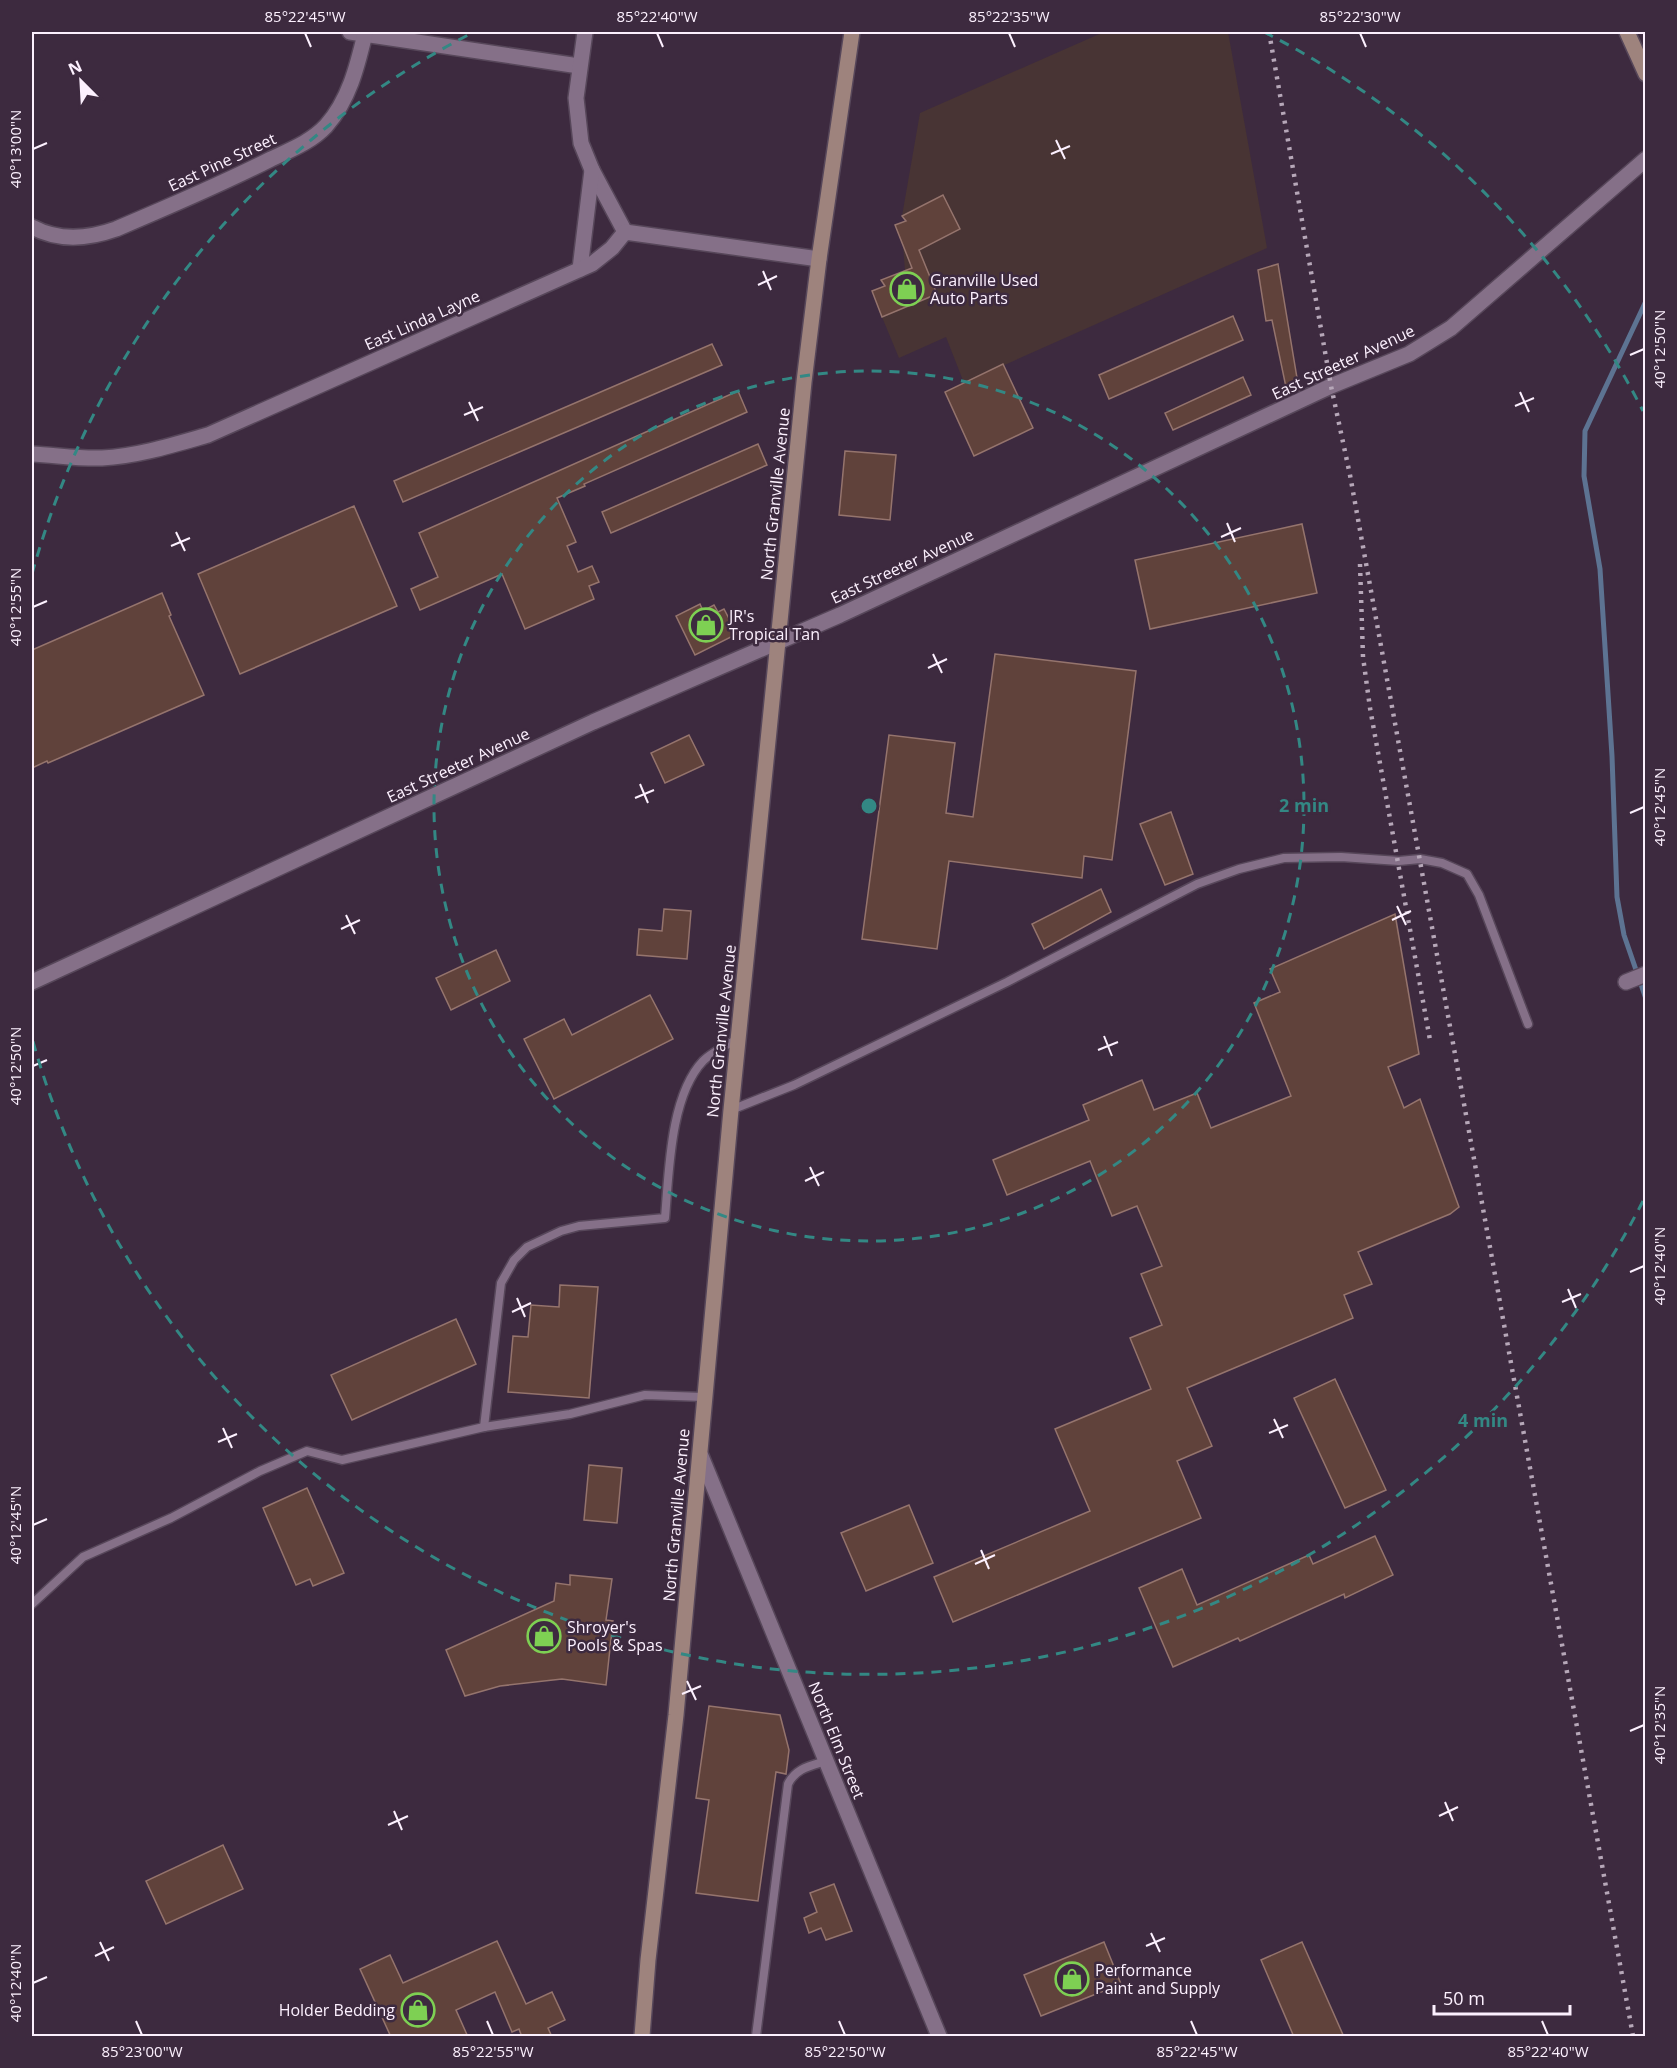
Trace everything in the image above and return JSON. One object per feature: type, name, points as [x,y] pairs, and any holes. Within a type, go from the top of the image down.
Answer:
[{"type":"main road","name":"North Granville Avenue","points":[[642,2037],[648,1960],[676,1715],[731,1110],[804,382],[819,259],[852,32]]},
{"type":"main road","points":[[1627,32],[1646,74]]},
{"type":"street","points":[[585,32],[576,98],[584,154],[625,232],[819,259]]},
{"type":"street","points":[[358,33],[579,66]]},
{"type":"street","name":"East Pine Street","points":[[32,227],[49,234],[68,237],[97,236],[241,174],[309,140],[325,127],[348,90],[357,69],[358,33]]},
{"type":"street","name":"East Streeter Avenue","points":[[32,982],[593,722],[778,643],[1331,386],[1408,354],[1451,328],[1646,159]]},
{"type":"street","points":[[580,269],[592,170]]},
{"type":"street","name":"East Linda Layne","points":[[32,454],[101,458],[168,447],[208,435],[580,269],[602,257],[625,232]]},
{"type":"street","points":[[1626,982],[1646,974]]},
{"type":"street","name":"North Elm Street","points":[[701,1456],[939,2037]]},
{"type":"lane","points":[[731,1110],[794,1085],[1007,982],[1197,884],[1239,869],[1284,858],[1341,857],[1399,861],[1420,859],[1442,863],[1467,874],[1479,895],[1528,1024]]},
{"type":"lane","points":[[484,1427],[501,1283],[513,1260],[527,1247],[561,1231],[579,1226],[665,1218],[674,1131],[681,1096],[704,1060],[739,1039]]},
{"type":"lane","points":[[32,1604],[83,1557],[171,1518],[306,1451],[342,1460],[484,1427],[570,1414],[645,1395],[704,1396]]},
{"type":"lane","points":[[756,2037],[788,1785],[792,1775],[802,1768],[826,1761]]},
{"type":"shaded area","points":[[1104,32],[1228,32],[1267,248],[964,383],[946,337],[899,358],[882,317],[937,294],[924,263],[905,271],[903,245],[915,240],[923,248],[960,229],[943,196],[902,216],[920,113]]},
{"type":"building","points":[[943,195],[960,229],[919,250],[937,294],[882,317],[872,291],[885,286],[881,280],[912,268],[895,225],[906,221],[902,216]]},
{"type":"building","points":[[1278,264],[1299,390],[1287,392],[1272,320],[1266,321],[1258,270]]},
{"type":"building","points":[[1233,316],[1243,340],[1109,399],[1099,375]]},
{"type":"building","points":[[712,344],[722,365],[403,502],[394,481]]},
{"type":"building","points":[[1003,364],[1033,428],[974,456],[945,392]]},
{"type":"building","points":[[1243,377],[1251,395],[1173,430],[1165,413]]},
{"type":"building","points":[[738,391],[747,412],[557,498],[576,542],[567,546],[578,572],[592,566],[599,582],[589,586],[594,599],[525,629],[502,574],[420,610],[411,589],[438,577],[419,533]]},
{"type":"building","points":[[758,444],[767,465],[611,533],[602,512]]},
{"type":"building","points":[[845,451],[896,455],[890,520],[839,515]]},
{"type":"building","points":[[354,506],[397,606],[240,674],[198,574]]},
{"type":"building","points":[[1302,524],[1317,593],[1150,629],[1135,560]]},
{"type":"building","points":[[162,593],[171,615],[169,616],[204,695],[32,768],[32,650]]},
{"type":"building","name":"JR's Tropical Tan","points":[[700,604],[703,611],[714,605],[718,612],[724,609],[737,634],[695,655],[676,616]]},
{"type":"building","points":[[995,654],[1136,671],[1112,860],[1084,856],[1082,878],[949,861],[937,949],[862,939],[889,735],[955,743],[946,813],[973,817]]},
{"type":"building","points":[[689,735],[704,765],[665,783],[651,753]]},
{"type":"building","points":[[1171,812],[1193,874],[1165,885],[1140,824]]},
{"type":"building","points":[[1101,889],[1111,912],[1044,949],[1032,924]]},
{"type":"building","points":[[664,909],[691,911],[687,959],[637,955],[639,929],[662,931]]},
{"type":"building","points":[[1395,914],[1419,1054],[1388,1067],[1404,1108],[1420,1099],[1459,1207],[1450,1214],[1358,1252],[1372,1284],[1344,1295],[1353,1318],[1187,1388],[1212,1446],[1177,1461],[1201,1518],[953,1622],[934,1577],[1090,1511],[1055,1429],[1151,1389],[1130,1338],[1162,1325],[1141,1274],[1162,1266],[1137,1206],[1112,1216],[1090,1161],[1007,1195],[993,1160],[1089,1120],[1083,1105],[1142,1080],[1154,1110],[1197,1093],[1211,1128],[1291,1096],[1254,1003],[1280,992],[1270,969]]},
{"type":"building","points":[[496,950],[510,981],[451,1010],[436,978]]},
{"type":"building","points":[[650,995],[673,1039],[554,1099],[524,1039],[564,1019],[572,1035]]},
{"type":"building","points":[[560,1285],[598,1287],[589,1398],[508,1392],[513,1336],[528,1337],[531,1305],[559,1307]]},
{"type":"building","points":[[456,1319],[476,1364],[352,1420],[331,1375]]},
{"type":"building","points":[[1335,1379],[1386,1490],[1345,1508],[1294,1398]]},
{"type":"building","points":[[589,1465],[622,1468],[617,1523],[584,1520]]},
{"type":"building","points":[[307,1488],[344,1573],[313,1586],[310,1579],[296,1585],[263,1508]]},
{"type":"building","points":[[909,1505],[933,1563],[866,1591],[841,1533]]},
{"type":"building","points":[[1375,1536],[1393,1575],[1345,1598],[1344,1594],[1240,1641],[1238,1638],[1173,1667],[1139,1588],[1182,1569],[1197,1605],[1309,1555],[1313,1564]]},
{"type":"building","name":"Shroyer's Pools & Spas","points":[[570,1575],[612,1579],[606,1620],[613,1621],[606,1685],[562,1679],[500,1686],[465,1696],[446,1650],[554,1601],[556,1583],[570,1585]]},
{"type":"building","points":[[709,1706],[780,1715],[789,1750],[786,1774],[776,1772],[758,1901],[696,1893],[709,1800],[696,1798]]},
{"type":"building","points":[[223,1845],[243,1889],[166,1924],[146,1881]]},
{"type":"building","points":[[834,1884],[852,1931],[826,1940],[821,1928],[809,1933],[804,1918],[817,1912],[810,1893]]},
{"type":"building","name":"Holder Bedding","points":[[497,1941],[526,2004],[552,1992],[565,2020],[548,2028],[552,2037],[522,2037],[519,2029],[512,2032],[495,1992],[456,2010],[468,2037],[391,2037],[360,1969],[390,1955],[403,1983]]},
{"type":"building","name":"Performance Paint and Supply","points":[[1104,1942],[1121,1984],[1041,2016],[1024,1975]]},
{"type":"building","points":[[1302,1942],[1344,2037],[1294,2037],[1261,1960]]},
{"type":"waterway","points":[[1646,301],[1585,431],[1584,476],[1600,569],[1612,756],[1617,897],[1624,935],[1646,999]]},
{"type":"railway","points":[[1269,32],[1331,386],[1350,475],[1633,2036]]},
{"type":"railway","points":[[1360,564],[1363,657],[1370,708],[1430,1040]]},
{"type":"place","name":"Granville Used Auto Parts","points":[[907,289]]},
{"type":"place","name":"JR's Tropical Tan","points":[[706,625]]},
{"type":"place","name":"Shroyer's Pools & Spas","points":[[544,1636]]},
{"type":"place","name":"Performance Paint and Supply","points":[[1072,1979]]},
{"type":"place","name":"Holder Bedding","points":[[418,2010]]}]
